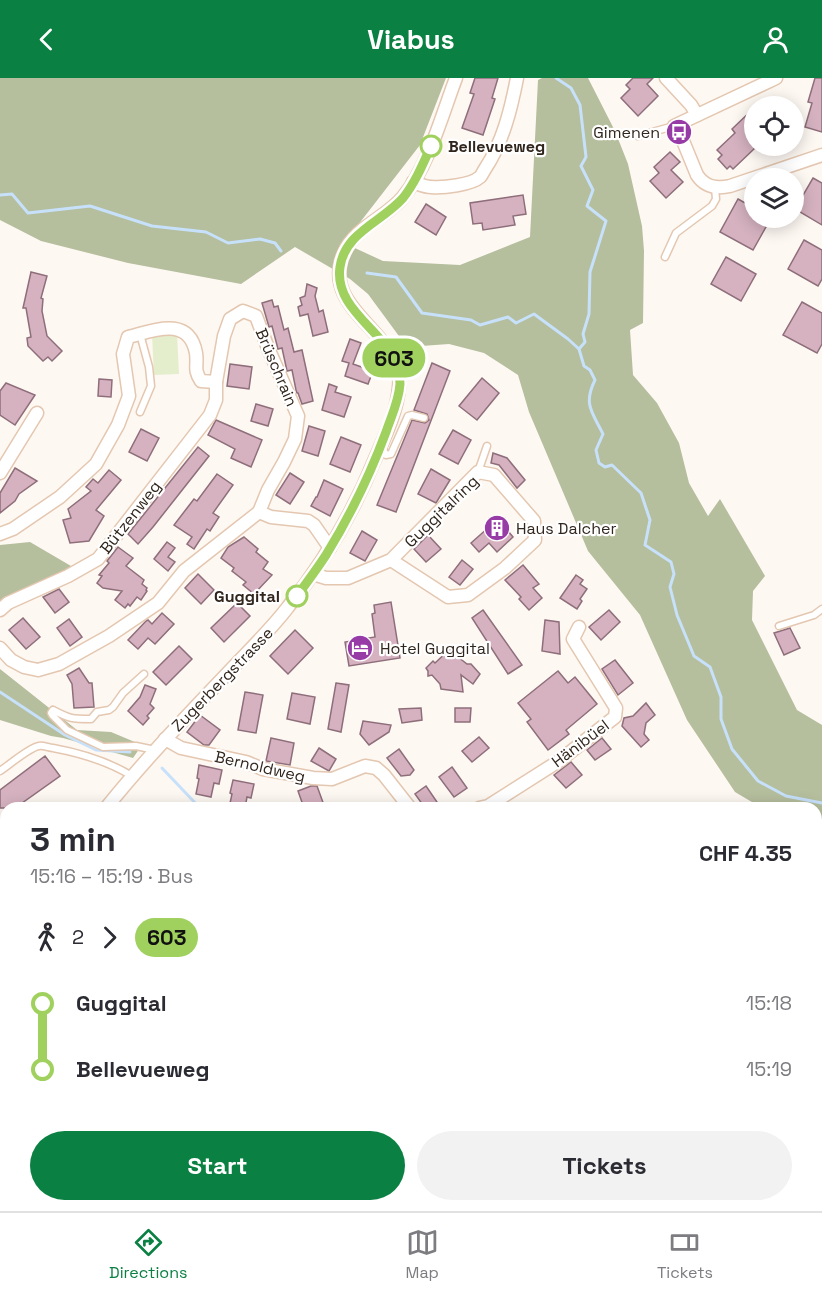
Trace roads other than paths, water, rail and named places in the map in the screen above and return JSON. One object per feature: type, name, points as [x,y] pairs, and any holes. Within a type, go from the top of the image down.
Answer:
[{"type":"street","name":"Zugerbergstrasse","points":[[111,802],[165,739],[287,609],[330,548],[353,507],[381,445],[396,404],[400,375],[396,360],[388,348],[350,304],[343,291],[340,267],[344,252],[356,236],[394,207],[413,182],[431,146],[456,78]]},
{"type":"street","points":[[413,182],[430,188],[449,186],[480,177],[498,145],[512,106],[517,78]]},
{"type":"street","points":[[666,78],[691,105],[697,115]]},
{"type":"street","points":[[776,78],[674,126],[681,136],[700,180],[715,188],[730,186],[822,155]]},
{"type":"street","name":"Brüschrain","points":[[216,382],[224,336],[230,319],[243,311],[256,316],[298,416],[295,439],[259,512]]},
{"type":"street","points":[[0,534],[13,529],[60,497],[96,464],[118,424],[129,396],[123,354],[128,337],[170,328],[182,330],[191,339],[196,353],[196,373],[201,381],[216,382]]},
{"type":"street","name":"Bützenweg","points":[[0,610],[8,603],[68,576],[98,559],[210,415],[216,400],[216,382]]},
{"type":"street","points":[[0,473],[37,413]]},
{"type":"street","name":"Guggitalring","points":[[313,574],[326,578],[348,578],[391,560],[478,472],[494,475],[534,521],[535,540],[505,568],[468,595],[448,597],[391,560]]},
{"type":"street","points":[[0,648],[11,660],[24,667],[38,670],[59,664],[109,636],[158,603],[184,571],[259,512],[271,517],[308,521],[314,525],[330,548]]},
{"type":"street","name":"Hänibüel","points":[[495,802],[560,761],[615,717],[616,708],[573,639],[579,627]]},
{"type":"street","name":"Bernoldweg","points":[[165,739],[181,748],[246,762],[262,769],[313,778],[332,779],[365,766],[376,768],[405,802]]},
{"type":"lane","points":[[638,136],[674,126]]},
{"type":"lane","points":[[665,257],[676,233],[712,206],[716,199],[715,188]]},
{"type":"lane","points":[[140,334],[149,367],[151,386],[140,412]]},
{"type":"lane","points":[[381,445],[386,455],[391,454],[408,416],[424,418]]},
{"type":"lane","points":[[478,472],[487,446]]},
{"type":"lane","points":[[779,626],[814,615],[822,609]]},
{"type":"lane","points":[[144,674],[123,693],[113,707],[97,712],[91,719],[73,719],[51,712],[67,730],[103,747],[136,746],[154,752]]},
{"type":"lane","points":[[0,771],[39,746],[86,756],[122,770],[136,772]]},
{"type":"waterway","points":[[556,78],[571,88],[580,105],[586,157],[581,166],[593,190],[587,206],[606,221],[590,272],[589,314],[583,334],[585,342],[579,349]]},
{"type":"waterway","points":[[0,195],[12,194],[28,213],[90,206],[152,226],[206,232],[228,243],[260,239],[275,243],[281,251]]},
{"type":"waterway","points":[[367,273],[396,277],[422,313],[471,320],[480,325],[508,317],[516,323],[534,314],[579,349],[584,366],[590,370],[595,380],[589,402],[592,414],[603,434],[596,450],[599,463],[605,467],[612,465],[641,493],[650,520],[645,545],[671,562],[674,574],[670,587],[677,615],[694,656],[710,667],[721,697],[721,719],[732,749],[758,781],[786,796],[817,802]]},
{"type":"waterway","points":[[0,692],[65,735],[96,750],[130,752]]},
{"type":"waterway","points":[[162,768],[194,802]]},
{"type":"place","name":"Gimenen","points":[[679,132]]},
{"type":"place","name":"Bellevueweg","points":[[431,146]]},
{"type":"place","name":"Haus Dalcher","points":[[497,528]]},
{"type":"place","name":"Guggital","points":[[297,596]]},
{"type":"place","name":"Hotel Guggital","points":[[360,648]]}]
